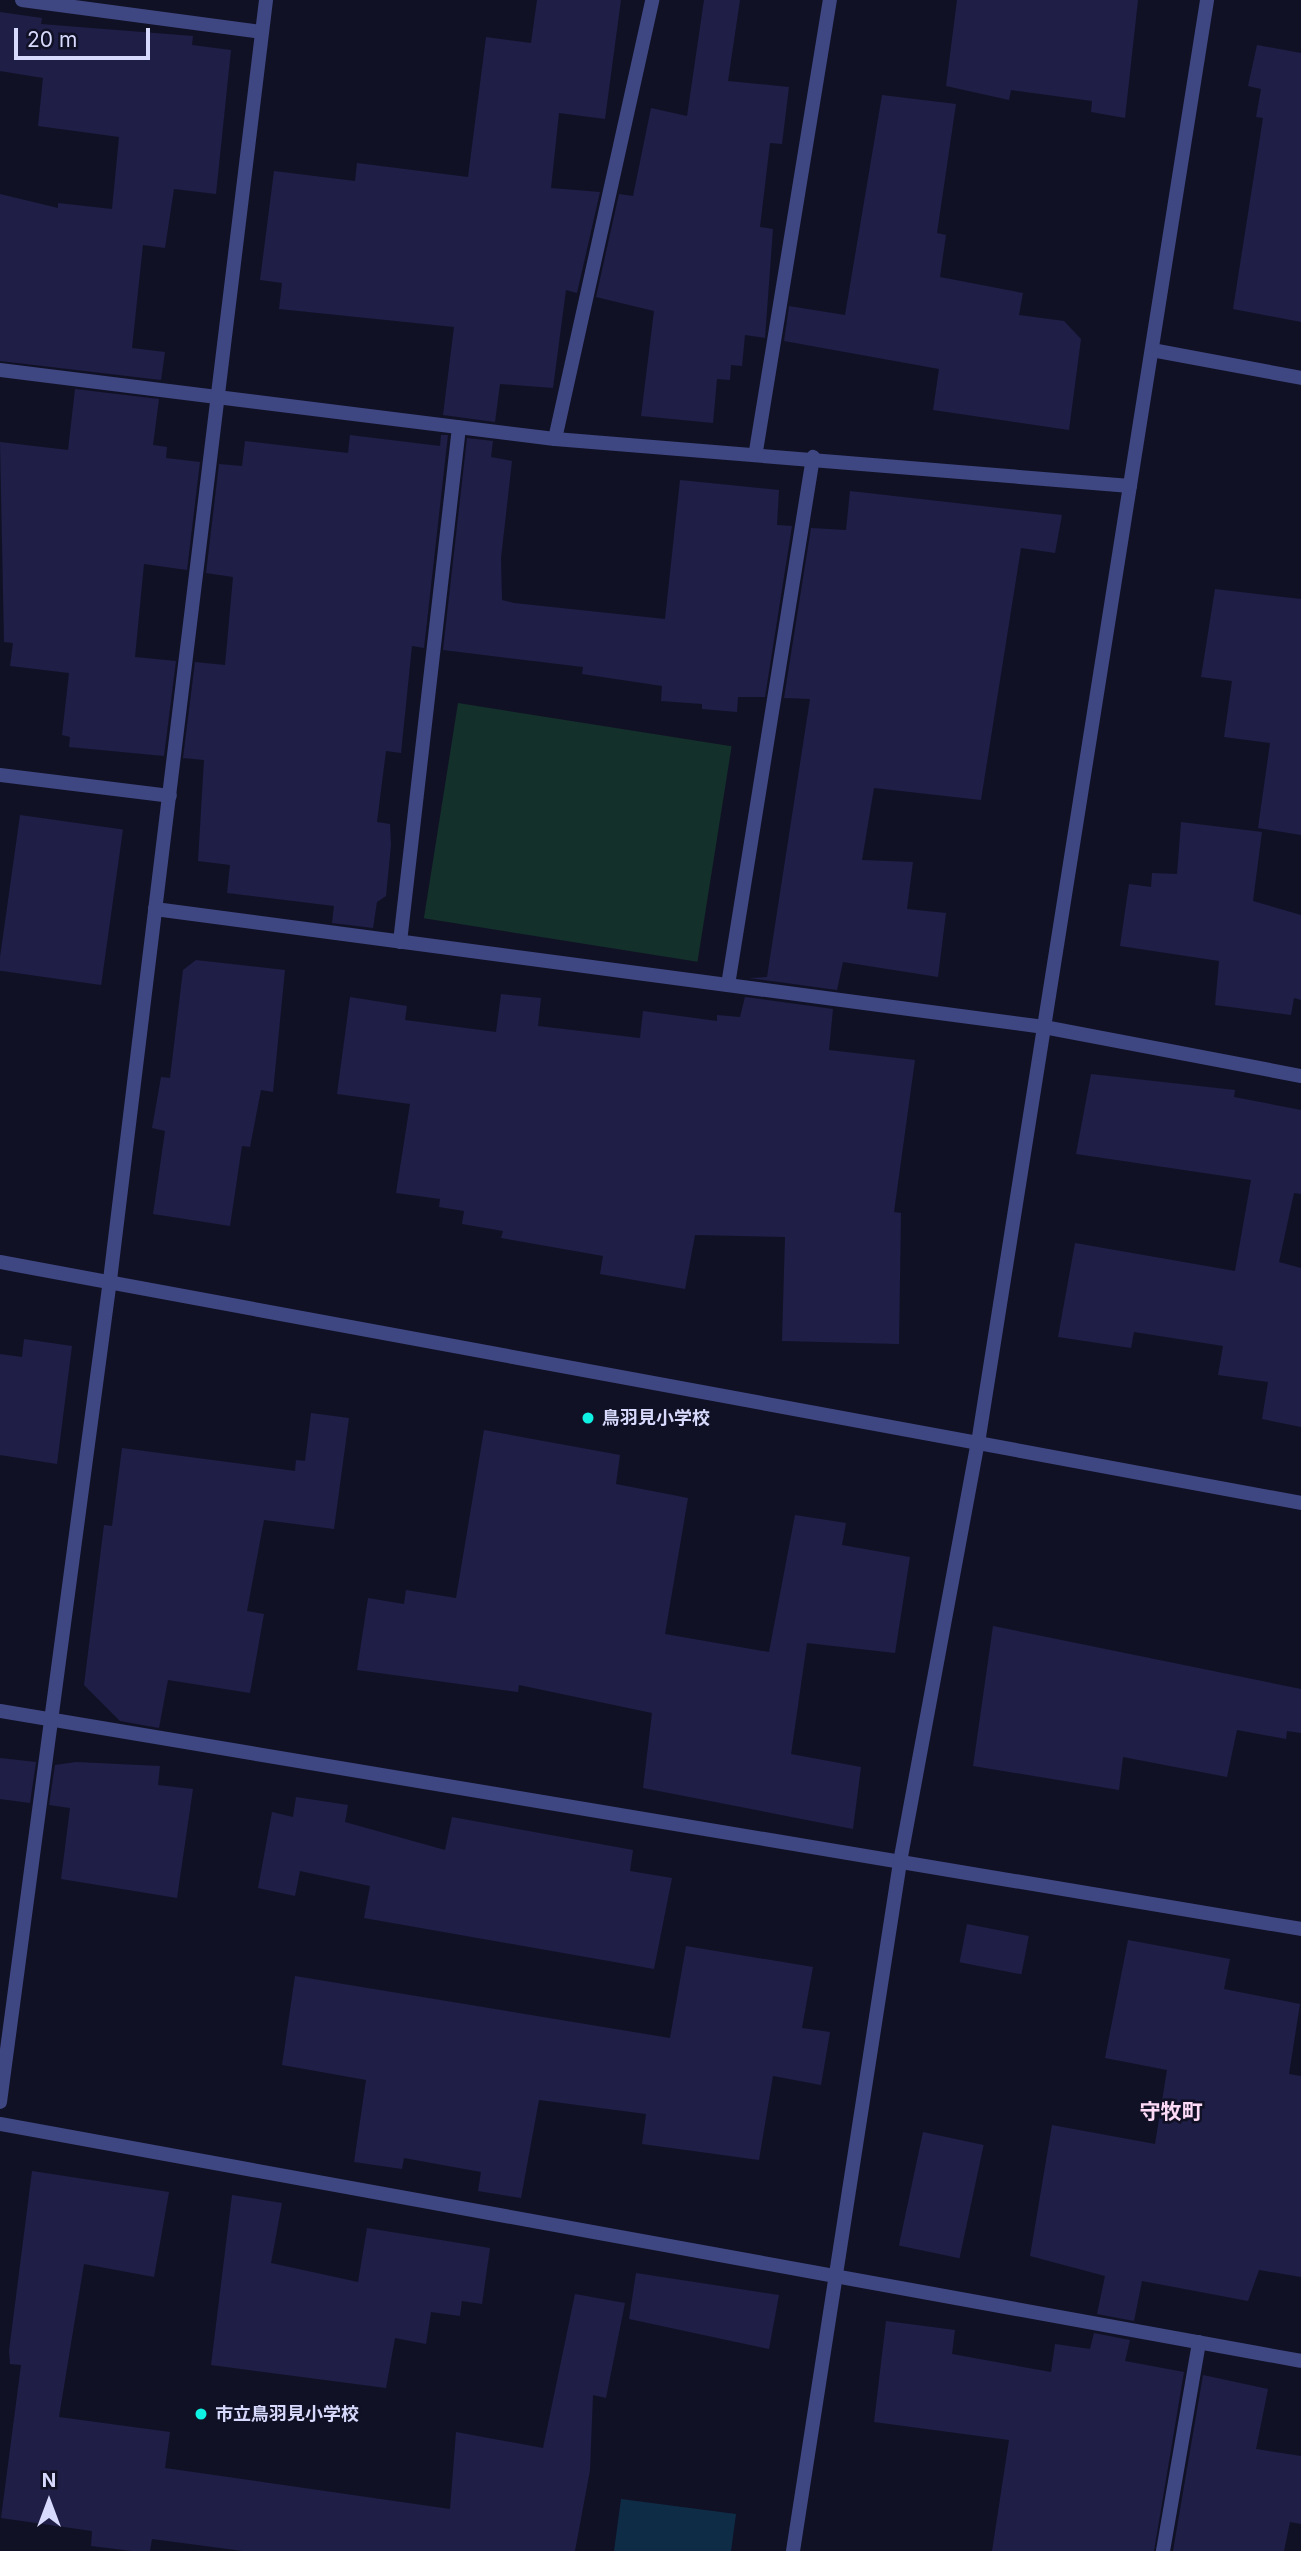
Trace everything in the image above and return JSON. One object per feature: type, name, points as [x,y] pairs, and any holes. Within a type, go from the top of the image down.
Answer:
[{"type":"street","points":[[22,0],[262,32]]},
{"type":"street","points":[[0,2102],[48,1717],[110,1280],[266,0]]},
{"type":"street","points":[[555,439],[652,0]]},
{"type":"street","points":[[756,451],[830,0]]},
{"type":"street","points":[[793,2551],[900,1862],[978,1443],[1207,0]]},
{"type":"street","points":[[1152,350],[1301,378]]},
{"type":"street","points":[[0,370],[555,439],[756,451],[1130,486]]},
{"type":"street","points":[[400,942],[458,427]]},
{"type":"street","points":[[728,985],[813,457]]},
{"type":"street","points":[[0,775],[170,796]]},
{"type":"street","points":[[155,909],[1044,1027],[1301,1076]]},
{"type":"street","points":[[0,1262],[110,1280],[1301,1503]]},
{"type":"street","points":[[0,1711],[1301,1929]]},
{"type":"street","points":[[0,2124],[1301,2361]]},
{"type":"street","points":[[1163,2551],[1199,2342]]},
{"type":"green space","points":[[458,703],[732,746],[697,962],[424,918]]},
{"type":"water","points":[[621,2499],[736,2514],[731,2551],[614,2551]]},
{"type":"building","points":[[537,0],[621,0],[605,119],[559,113],[551,188],[600,192],[577,293],[566,290],[553,388],[500,384],[495,422],[443,415],[454,327],[279,309],[282,283],[260,280],[274,171],[355,181],[357,163],[468,177],[486,37],[531,43]]},
{"type":"building","points":[[704,0],[740,0],[728,81],[789,87],[782,144],[770,143],[760,227],[773,229],[765,338],[745,335],[742,366],[731,365],[730,380],[717,379],[713,423],[641,416],[654,311],[596,297],[619,194],[633,196],[651,108],[687,116]]},
{"type":"building","points":[[957,0],[1138,0],[1125,118],[1091,112],[1092,101],[1011,90],[1009,100],[946,86]]},
{"type":"building","points":[[0,12],[42,18],[41,24],[193,36],[192,45],[231,50],[216,194],[174,189],[165,248],[143,245],[132,348],[165,352],[161,380],[0,361],[0,194],[58,208],[58,203],[112,209],[119,137],[38,126],[43,78],[0,71]]},
{"type":"building","points":[[1257,45],[1301,53],[1301,322],[1233,309],[1263,118],[1256,117],[1261,89],[1248,86]]},
{"type":"building","points":[[882,95],[956,104],[937,233],[946,235],[940,277],[1023,293],[1019,315],[1064,321],[1081,339],[1069,430],[933,410],[939,369],[784,341],[789,306],[845,315]]},
{"type":"building","points":[[75,389],[159,399],[153,445],[167,447],[166,458],[200,462],[187,570],[144,564],[135,657],[176,661],[164,756],[69,747],[70,737],[62,735],[69,673],[10,666],[13,643],[4,642],[0,442],[68,450]]},
{"type":"building","points":[[350,435],[440,446],[441,435],[448,435],[424,648],[412,646],[401,753],[386,751],[377,822],[390,824],[391,845],[386,896],[377,902],[373,928],[332,923],[334,906],[227,893],[230,865],[198,861],[204,760],[183,758],[195,662],[225,665],[233,577],[206,573],[219,464],[242,466],[245,441],[348,453]]},
{"type":"building","points":[[467,438],[493,441],[491,457],[512,461],[501,558],[502,600],[514,603],[665,619],[680,480],[779,490],[777,525],[792,526],[765,697],[738,697],[737,712],[702,709],[702,704],[661,701],[662,686],[582,674],[583,667],[443,650]]},
{"type":"building","points":[[850,491],[1062,515],[1055,553],[1021,548],[981,800],[874,788],[862,860],[913,862],[907,909],[946,913],[938,977],[843,962],[837,990],[749,978],[767,977],[810,699],[784,698],[811,528],[846,530]]},
{"type":"building","points":[[1215,589],[1301,599],[1301,835],[1258,828],[1270,743],[1224,737],[1232,681],[1201,677]]},
{"type":"building","points":[[20,815],[123,829],[101,985],[0,971]]},
{"type":"building","points":[[1181,822],[1262,832],[1253,901],[1301,915],[1301,1000],[1294,998],[1291,1015],[1215,1005],[1219,961],[1120,946],[1129,884],[1151,887],[1152,873],[1177,874]]},
{"type":"building","points":[[196,960],[285,970],[273,1092],[261,1090],[250,1147],[242,1146],[230,1226],[153,1214],[165,1131],[152,1128],[161,1077],[170,1078],[183,970]]},
{"type":"building","points":[[501,994],[541,998],[538,1026],[640,1038],[643,1011],[717,1021],[717,1015],[740,1017],[745,997],[833,1009],[829,1050],[915,1060],[894,1212],[901,1213],[899,1344],[782,1341],[785,1237],[695,1235],[685,1289],[600,1274],[603,1256],[501,1238],[503,1231],[462,1224],[464,1211],[439,1207],[440,1199],[396,1193],[410,1104],[337,1094],[350,997],[407,1006],[405,1020],[496,1032]]},
{"type":"building","points":[[1091,1074],[1235,1090],[1234,1097],[1301,1110],[1301,1194],[1294,1193],[1279,1262],[1301,1268],[1301,1427],[1262,1419],[1268,1382],[1218,1375],[1223,1346],[1134,1332],[1131,1348],[1058,1337],[1075,1243],[1235,1271],[1251,1180],[1076,1154]]},
{"type":"building","points":[[24,1339],[72,1346],[57,1464],[0,1455],[0,1354],[22,1357]]},
{"type":"building","points":[[311,1413],[349,1418],[334,1529],[264,1520],[247,1611],[264,1614],[250,1693],[168,1680],[159,1728],[120,1721],[84,1685],[104,1525],[112,1526],[122,1448],[295,1471],[296,1460],[305,1461]]},
{"type":"building","points":[[484,1430],[620,1455],[616,1484],[688,1498],[665,1634],[769,1652],[795,1515],[846,1523],[842,1545],[910,1557],[895,1653],[807,1643],[791,1754],[861,1767],[853,1829],[643,1788],[652,1713],[519,1685],[518,1692],[357,1670],[368,1598],[404,1604],[406,1590],[456,1598]]},
{"type":"building","points":[[993,1626],[1301,1689],[1301,1733],[1287,1731],[1286,1739],[1237,1730],[1227,1777],[1123,1757],[1119,1790],[973,1766]]},
{"type":"building","points":[[0,1758],[36,1762],[30,1803],[0,1799]]},
{"type":"building","points":[[76,1762],[160,1766],[158,1785],[193,1789],[177,1898],[61,1879],[70,1808],[49,1805],[55,1765]]},
{"type":"building","points":[[296,1797],[348,1805],[345,1822],[445,1850],[452,1817],[633,1850],[630,1871],[672,1878],[654,1969],[364,1918],[370,1886],[300,1871],[295,1896],[258,1888],[272,1812],[293,1817]]},
{"type":"building","points":[[967,1924],[1029,1936],[1021,1974],[960,1962]]},
{"type":"building","points":[[1128,1940],[1230,1959],[1224,1989],[1300,2004],[1289,2074],[1301,2076],[1301,2277],[1259,2270],[1248,2301],[1142,2281],[1134,2321],[1097,2314],[1105,2276],[1030,2256],[1052,2125],[1155,2144],[1167,2070],[1105,2058]]},
{"type":"building","points":[[686,1946],[813,1967],[802,2028],[830,2032],[821,2085],[773,2076],[759,2160],[642,2144],[646,2114],[539,2100],[521,2198],[478,2191],[481,2172],[404,2158],[402,2169],[354,2162],[366,2080],[282,2065],[295,1976],[670,2038]]},
{"type":"building","points":[[923,2132],[984,2145],[960,2258],[899,2245]]},
{"type":"building","points":[[32,2171],[169,2192],[154,2277],[84,2264],[59,2417],[170,2432],[165,2468],[450,2509],[456,2432],[543,2448],[575,2294],[625,2303],[606,2398],[593,2395],[590,2470],[575,2551],[243,2551],[152,2539],[150,2551],[132,2551],[91,2546],[92,2531],[1,2518],[21,2365],[10,2364],[9,2351]]},
{"type":"building","points":[[232,2195],[282,2203],[271,2263],[358,2282],[367,2228],[490,2248],[482,2304],[462,2301],[460,2316],[431,2312],[426,2344],[395,2338],[386,2388],[211,2365]]},
{"type":"building","points":[[636,2273],[779,2295],[769,2349],[629,2319]]},
{"type":"building","points":[[886,2321],[955,2330],[952,2354],[1051,2372],[1055,2344],[1090,2349],[1094,2333],[1130,2340],[1125,2361],[1184,2372],[1154,2551],[992,2551],[1009,2440],[874,2422]]},
{"type":"building","points":[[1203,2375],[1268,2389],[1256,2449],[1301,2456],[1301,2524],[1290,2522],[1284,2551],[1173,2551]]},
{"type":"place","name":"鳥羽見小学校","points":[[588,1418]]},
{"type":"place","name":"市立鳥羽見小学校","points":[[201,2414]]},
{"type":"district","name":"守牧町","points":[[1171,2112]]}]
